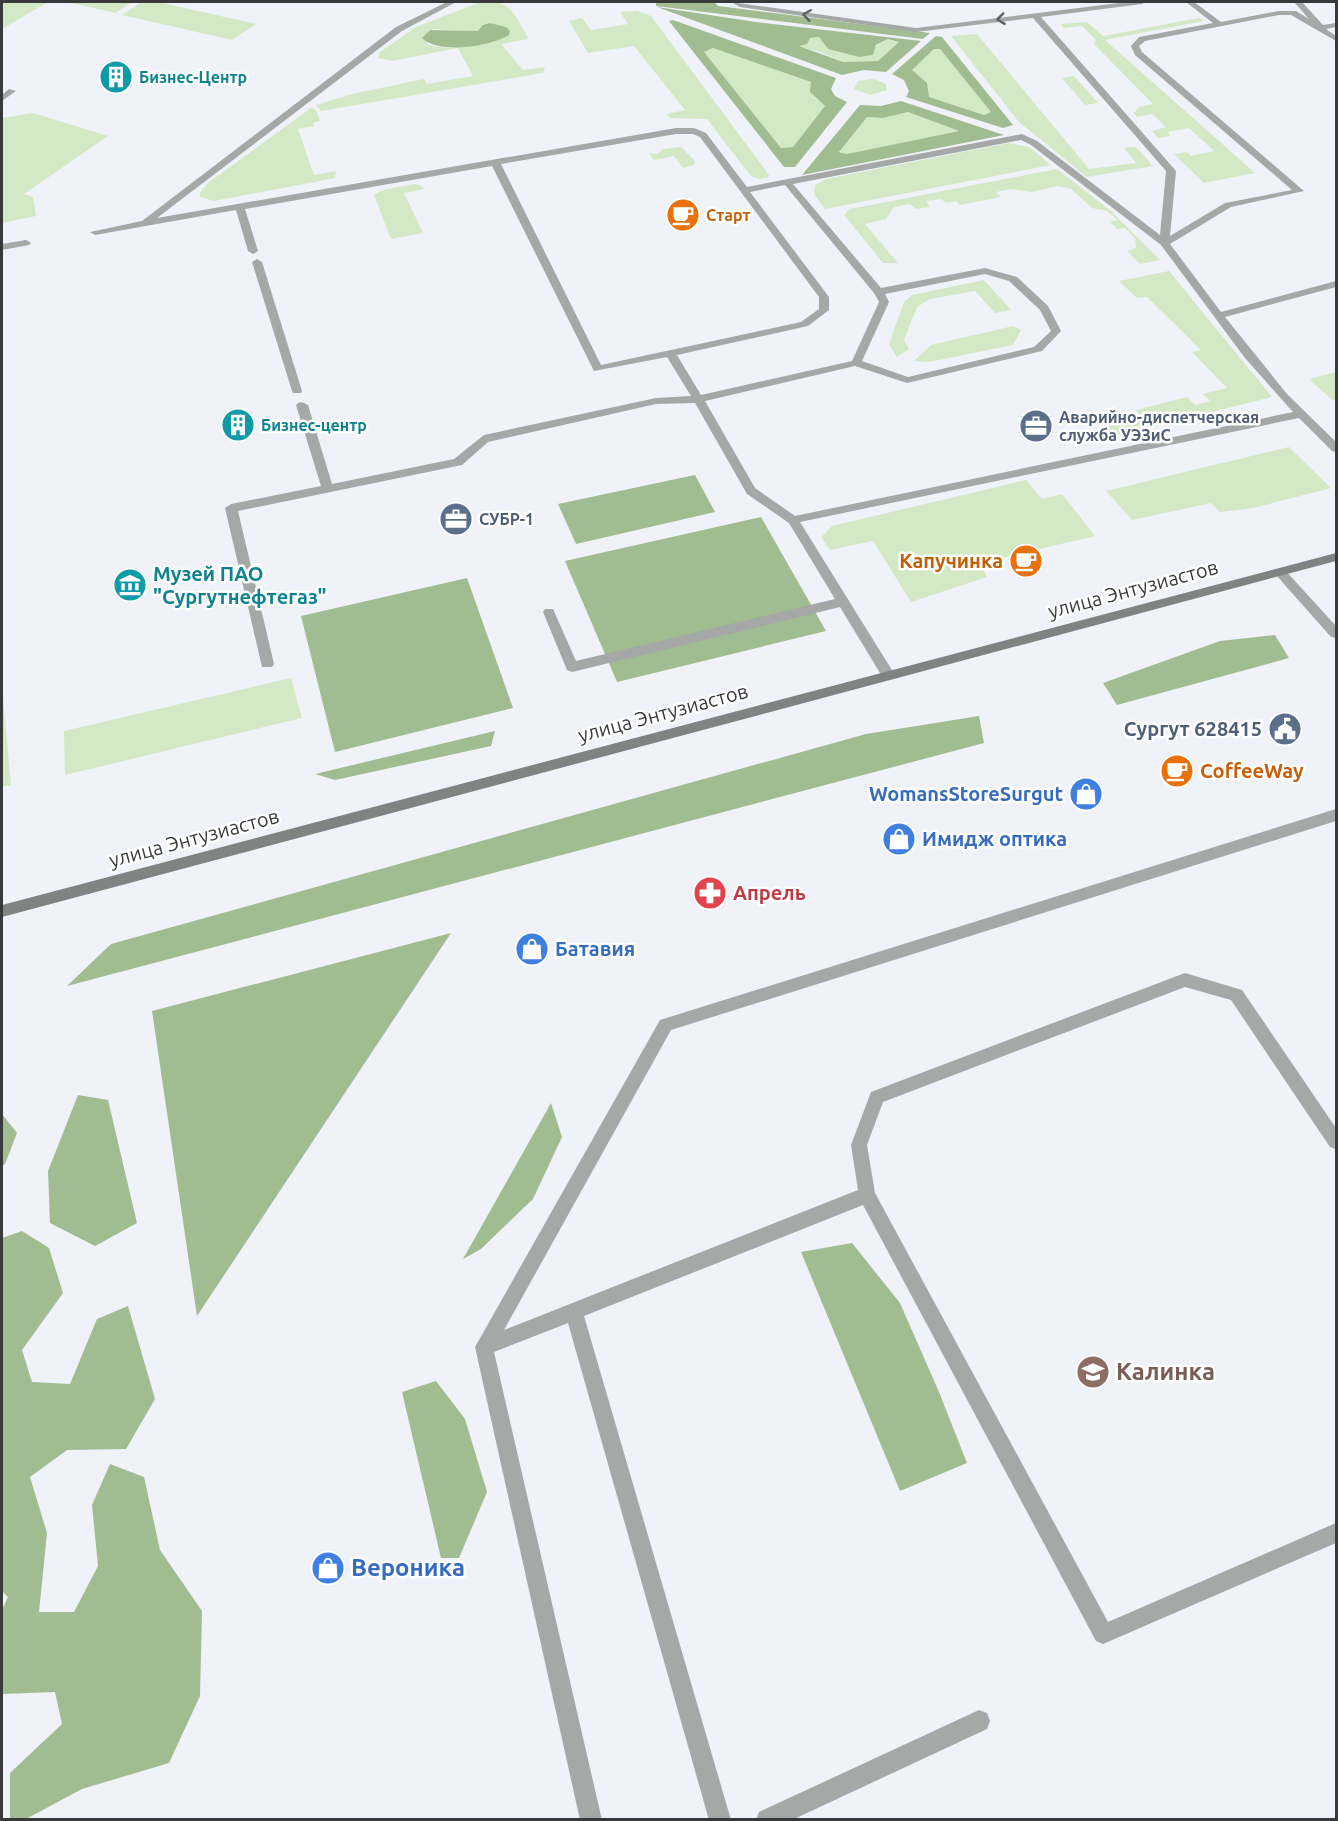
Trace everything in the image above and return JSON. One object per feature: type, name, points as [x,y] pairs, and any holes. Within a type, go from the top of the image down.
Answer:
[{"type":"main road","name":"улица Энтузиастов","points":[[2,911],[1336,557]]},
{"type":"lane","points":[[144,223],[399,28],[452,2]]},
{"type":"lane","points":[[735,2],[741,6],[916,30],[1142,2]]},
{"type":"lane","points":[[1190,2],[1218,23]]},
{"type":"lane","points":[[1298,2],[1322,28],[1336,39]]},
{"type":"lane","points":[[1164,243],[1228,205],[1299,191],[1138,53],[1135,46],[1142,39],[1271,14],[1293,13],[1322,28],[1336,25]]},
{"type":"lane","points":[[1035,15],[1171,171],[1164,243]]},
{"type":"lane","points":[[2,99],[12,91]]},
{"type":"lane","points":[[95,232],[144,223],[240,207],[495,162],[676,131],[694,131],[703,135],[824,297],[824,310],[804,324],[598,369],[495,162]]},
{"type":"lane","points":[[746,190],[1022,137],[1034,143],[1164,243],[1249,356],[1301,414],[1334,442]]},
{"type":"lane","points":[[787,182],[879,291],[884,302],[856,363]]},
{"type":"lane","points":[[240,207],[253,251]]},
{"type":"lane","points":[[2,247],[26,243]]},
{"type":"lane","points":[[257,262],[297,391]]},
{"type":"lane","points":[[267,664],[231,508],[458,462],[484,439],[656,401],[698,399],[856,363],[907,380],[1038,349],[1056,331],[1044,308],[1012,279],[985,271],[879,291]]},
{"type":"lane","points":[[1220,315],[1336,284]]},
{"type":"lane","points":[[670,353],[751,491],[793,520],[888,675]]},
{"type":"lane","points":[[302,405],[327,488]]},
{"type":"lane","points":[[793,520],[1301,414]]},
{"type":"lane","points":[[1280,572],[1336,634]]},
{"type":"lane","points":[[549,612],[572,668],[843,602]]},
{"type":"lane","points":[[591,1820],[484,1347],[666,1025],[1336,815]]},
{"type":"lane","points":[[1336,1141],[1236,995],[1185,980],[877,1097],[859,1145],[867,1195],[1103,1634],[1336,1533]]},
{"type":"lane","points":[[484,1347],[867,1195]]},
{"type":"lane","points":[[573,1310],[720,1820]]},
{"type":"lane","points":[[767,1820],[979,1722]]},
{"type":"green space","points":[[2,2],[48,2],[2,29]]},
{"type":"green space","points":[[67,2],[132,2],[115,13]]},
{"type":"green space","points":[[142,2],[158,2],[256,24],[232,40],[122,15]]},
{"type":"green space","points":[[480,2],[500,3],[511,10],[529,39],[501,44],[523,70],[545,67],[543,73],[321,111],[316,105],[352,94],[424,79],[427,84],[473,76],[458,48],[392,61],[378,58],[380,52],[416,27]],"holes":[[[429,30],[473,32],[494,40],[451,48],[427,44]]]},
{"type":"green space","points":[[656,2],[714,2],[718,6],[930,33],[923,39],[656,6]]},
{"type":"green space","points":[[657,7],[756,22],[921,41],[886,72],[864,70],[842,75]],"holes":[[[819,37],[828,49],[859,57],[873,55],[876,45],[888,39],[899,42],[878,61],[843,62],[799,46],[807,44],[810,38]]]},
{"type":"green space","points":[[637,11],[651,16],[769,175],[768,178],[758,179],[750,175],[707,119],[670,118],[667,114],[685,110],[634,46],[588,53],[569,21],[582,18],[591,30],[628,24],[620,12]]},
{"type":"green space","points":[[1199,18],[1204,21],[1105,40],[1255,173],[1204,183],[1174,154],[1187,152],[1191,156],[1214,151],[1189,128],[1168,132],[1170,136],[1158,138],[1152,131],[1166,127],[1152,114],[1137,117],[1134,113],[1139,107],[1153,104],[1094,44],[1096,40],[1082,26],[1063,28],[1061,24],[1087,22],[1103,36]]},
{"type":"green space","points":[[673,20],[836,78],[831,89],[835,96],[847,102],[795,167],[784,167],[669,21]],"holes":[[[713,48],[811,82],[810,92],[825,106],[793,147],[781,148],[704,52]]]},
{"type":"green space","points":[[490,23],[506,27],[510,31],[509,35],[465,47],[440,46],[422,38],[430,30],[478,31],[483,25]]},
{"type":"green space","points":[[977,34],[1089,169],[1136,163],[1124,148],[1136,147],[1153,166],[1087,177],[1019,122],[951,36]]},
{"type":"green space","points":[[936,36],[942,37],[1013,125],[1003,128],[906,97],[909,91],[904,80],[892,74]],"holes":[[[934,49],[940,49],[991,112],[984,115],[929,97],[927,83],[912,70]]]},
{"type":"green space","points":[[819,37],[828,49],[859,57],[888,39],[900,42],[878,61],[843,62],[820,52],[797,46],[810,38]]},
{"type":"green space","points":[[713,48],[811,82],[814,97],[825,106],[793,147],[781,148],[704,52]]},
{"type":"green space","points":[[934,49],[940,49],[992,112],[984,115],[929,97],[911,70]]},
{"type":"green space","points":[[1074,76],[1098,103],[1085,105],[1062,78]]},
{"type":"green space","points":[[873,79],[886,84],[887,90],[870,95],[854,89],[858,81]]},
{"type":"green space","points":[[901,101],[1004,135],[802,175],[860,105],[881,106]],"holes":[[[908,112],[959,131],[847,154],[839,152],[867,117],[883,118]]]},
{"type":"green space","points":[[312,107],[317,112],[320,121],[313,123],[314,126],[298,129],[314,175],[336,171],[335,178],[214,201],[200,197],[200,193],[208,183]]},
{"type":"green space","points":[[908,112],[959,131],[847,154],[839,151],[867,117],[883,118]]},
{"type":"green space","points":[[33,113],[108,136],[24,194],[33,197],[36,216],[2,223],[2,118]]},
{"type":"green space","points":[[1009,143],[1029,147],[1051,165],[825,209],[814,194],[815,185],[826,179]]},
{"type":"green space","points":[[681,147],[695,161],[694,165],[683,168],[674,156],[654,160],[649,153],[658,154],[662,149]]},
{"type":"green space","points":[[1057,169],[1111,211],[1160,260],[1140,264],[1127,251],[1136,248],[1135,238],[1125,228],[1117,229],[1110,222],[1118,220],[1107,211],[1092,208],[1071,189],[1058,186],[1032,192],[1011,189],[996,192],[1001,197],[960,205],[956,201],[946,203],[941,199],[926,201],[930,207],[916,209],[910,204],[894,207],[886,219],[865,224],[898,263],[883,263],[844,215],[850,209]]},
{"type":"green space","points":[[414,184],[425,189],[404,193],[423,233],[391,239],[374,195],[382,190]]},
{"type":"green space","points":[[1169,271],[1272,397],[1115,436],[1101,421],[1115,418],[1119,422],[1141,417],[1136,410],[1187,397],[1195,405],[1210,401],[1203,394],[1227,388],[1192,352],[1201,350],[1147,297],[1137,298],[1119,281]]},
{"type":"green space","points":[[984,280],[1011,310],[995,313],[975,291],[930,299],[917,307],[904,340],[909,349],[897,357],[889,344],[904,302],[912,295]]},
{"type":"green space","points":[[1013,326],[1021,330],[1013,345],[929,362],[914,361],[931,345]]},
{"type":"green space","points":[[1336,372],[1336,399],[1332,400],[1309,379]]},
{"type":"green space","points":[[1289,447],[1331,488],[1254,508],[1220,512],[1211,503],[1132,520],[1106,491]]},
{"type":"green space","points":[[695,475],[715,512],[576,544],[558,504]]},
{"type":"green space","points":[[1026,480],[1042,499],[1062,494],[1095,536],[980,563],[987,577],[911,602],[873,541],[830,550],[821,537],[832,526]]},
{"type":"green space","points":[[761,517],[826,631],[617,682],[565,561]]},
{"type":"green space","points":[[467,578],[513,708],[335,752],[301,616]]},
{"type":"green space","points":[[1275,635],[1289,658],[1117,705],[1103,683],[1220,641]]},
{"type":"green space","points":[[291,678],[302,718],[65,775],[64,731]]},
{"type":"green space","points":[[2,686],[11,786],[2,786]]},
{"type":"green space","points":[[979,716],[984,743],[67,986],[111,944],[866,734]]},
{"type":"green space","points":[[495,731],[491,746],[335,780],[315,774]]},
{"type":"green space","points":[[451,933],[197,1316],[152,1011]]},
{"type":"green space","points":[[78,1095],[108,1100],[137,1223],[95,1246],[50,1223],[48,1171]]},
{"type":"green space","points":[[551,1103],[562,1137],[533,1199],[481,1249],[463,1259]]},
{"type":"green space","points":[[2,1114],[17,1133],[5,1164],[2,1166]]},
{"type":"green space","points":[[22,1231],[49,1248],[63,1293],[22,1350],[32,1382],[70,1384],[97,1319],[128,1306],[155,1399],[126,1449],[67,1450],[30,1477],[47,1533],[39,1612],[74,1612],[98,1566],[92,1505],[110,1464],[144,1477],[160,1550],[202,1611],[200,1696],[169,1763],[82,1789],[26,1819],[10,1820],[10,1773],[62,1724],[55,1692],[2,1694],[2,1610],[8,1597],[2,1591],[2,1238]]},
{"type":"green space","points":[[852,1243],[900,1303],[967,1463],[900,1491],[801,1252]]},
{"type":"green space","points":[[436,1381],[465,1419],[487,1492],[459,1558],[441,1558],[402,1392]]},
{"type":"place","name":"Бизнес-Центр","points":[[116,77]]},
{"type":"place","name":"Старт","points":[[683,215]]},
{"type":"place","name":"Бизнес-центр","points":[[238,425]]},
{"type":"place","name":"Аварийно-диспетчерская служба УЭЗиС","points":[[1036,426]]},
{"type":"place","name":"СУБР-1","points":[[456,519]]},
{"type":"place","name":"Капучинка","points":[[1026,561]]},
{"type":"place","name":"Музей ПАО \"Сургутнефтегаз\"","points":[[130,585]]},
{"type":"place","name":"Сургут 628415","points":[[1285,729]]},
{"type":"place","name":"CoffeeWay","points":[[1177,771]]},
{"type":"place","name":"WomansStoreSurgut","points":[[1086,794]]},
{"type":"place","name":"Имидж оптика","points":[[899,839]]},
{"type":"place","name":"Апрель","points":[[710,893]]},
{"type":"place","name":"Батавия","points":[[532,949]]},
{"type":"place","name":"Калинка","points":[[1093,1372]]},
{"type":"place","name":"Вероника","points":[[328,1568]]}]
